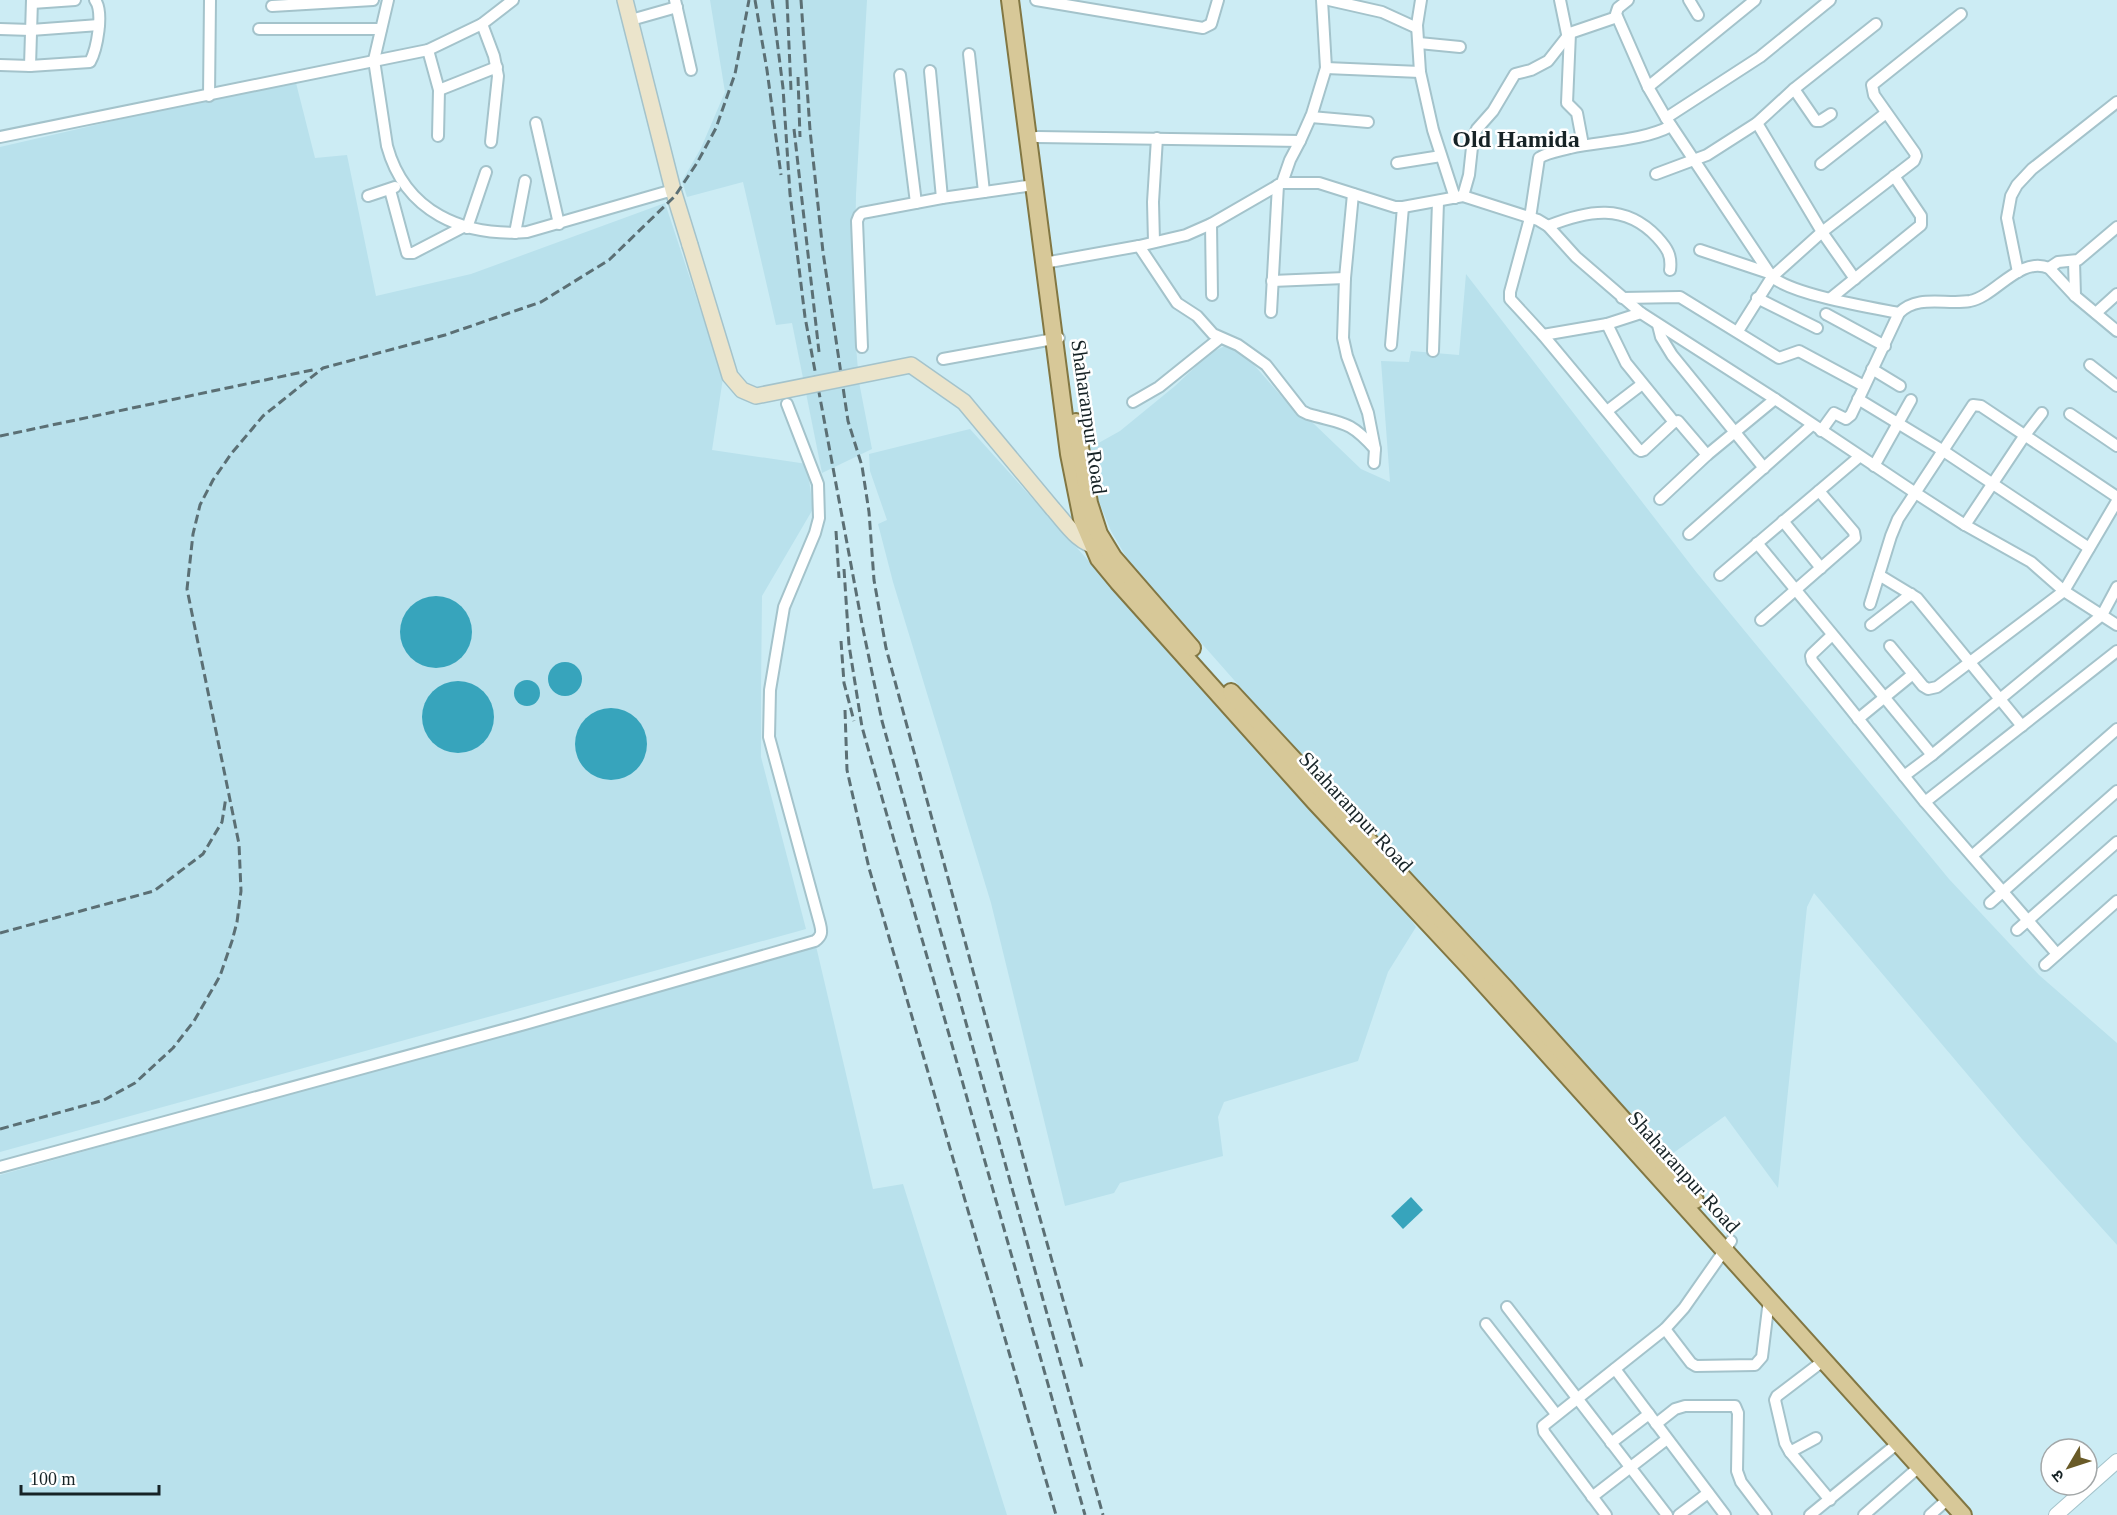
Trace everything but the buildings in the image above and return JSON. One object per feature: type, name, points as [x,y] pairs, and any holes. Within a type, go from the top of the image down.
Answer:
[{"type":"main road","points":[[625,0],[673,190],[730,376],[741,390],[756,396],[911,365],[964,402],[1077,535],[1100,546]]},
{"type":"main road","name":"Shaharanpur Road","points":[[1010,0],[1034,185],[1049,263]]},
{"type":"main road","name":"Shaharanpur Road","points":[[1019,0],[1037,137],[1058,338],[1089,503],[1099,534],[1100,546],[1113,557],[1210,669],[1505,988],[1728,1246],[1974,1515]]},
{"type":"main road","name":"Shaharanpur Road","points":[[1728,1246],[1769,1300],[1963,1515]]},
{"type":"street","points":[[30,66],[32,2],[75,0]]},
{"type":"street","points":[[0,65],[30,66],[90,62],[99,25],[100,11],[96,0]]},
{"type":"street","points":[[210,0],[210,96]]},
{"type":"street","points":[[272,6],[373,0]]},
{"type":"street","points":[[388,0],[374,60],[387,146],[396,173],[404,184],[418,199],[438,214],[450,222],[465,227],[515,233],[527,232],[673,190]]},
{"type":"street","points":[[0,137],[428,50],[482,24],[513,0]]},
{"type":"street","points":[[1035,0],[1203,28],[1211,24],[1218,0]]},
{"type":"street","points":[[1271,312],[1280,184],[1311,117],[1326,68],[1322,0]]},
{"type":"street","points":[[1329,0],[1383,6],[1418,28]]},
{"type":"street","points":[[1421,0],[1418,28],[1420,72],[1441,156],[1459,197]]},
{"type":"street","points":[[1560,0],[1569,33],[1567,103],[1577,113],[1583,146]]},
{"type":"street","points":[[1628,0],[1616,10],[1617,17],[1648,87],[1770,274]]},
{"type":"street","points":[[1689,0],[1698,15]]},
{"type":"street","points":[[1648,87],[1755,0]]},
{"type":"street","points":[[1674,422],[1641,451],[1510,299],[1530,218],[1539,158],[1550,153],[1583,146],[1649,136],[1760,57],[1830,0]]},
{"type":"street","points":[[631,20],[676,4],[691,70]]},
{"type":"street","points":[[1738,331],[1770,274],[1914,161],[1916,156],[1872,92],[1874,82],[1961,14]]},
{"type":"street","points":[[1459,197],[1469,175],[1473,138],[1477,129],[1493,111],[1515,74],[1531,70],[1548,61],[1569,33],[1617,17]]},
{"type":"street","points":[[482,24],[498,76],[491,142]]},
{"type":"street","points":[[1656,174],[1695,161],[1757,123],[1794,89],[1876,24]]},
{"type":"street","points":[[0,29],[31,30],[99,25]]},
{"type":"street","points":[[259,29],[381,29]]},
{"type":"street","points":[[1419,43],[1460,47]]},
{"type":"street","points":[[428,50],[439,90],[438,136]]},
{"type":"street","points":[[969,54],[984,192]]},
{"type":"street","points":[[439,90],[497,67]]},
{"type":"street","points":[[1326,68],[1420,72]]},
{"type":"street","points":[[930,71],[942,198]]},
{"type":"street","points":[[900,75],[916,203]]},
{"type":"street","points":[[1794,89],[1816,121],[1831,114]]},
{"type":"street","points":[[2018,272],[2007,218],[2011,196],[2017,185],[2032,170],[2117,102]]},
{"type":"street","points":[[1821,164],[1886,113]]},
{"type":"street","points":[[1311,117],[1368,122]]},
{"type":"street","points":[[536,123],[559,224]]},
{"type":"street","points":[[1757,123],[1822,232],[1855,279]]},
{"type":"street","points":[[1037,137],[1300,141]]},
{"type":"street","points":[[1154,242],[1153,202],[1157,138]]},
{"type":"street","points":[[1397,163],[1441,156]]},
{"type":"street","points":[[390,190],[407,253],[413,254],[465,227],[486,172]]},
{"type":"street","points":[[1831,298],[1921,225],[1921,216],[1894,176]]},
{"type":"street","points":[[515,233],[525,181]]},
{"type":"street","points":[[1049,263],[1186,235],[1280,184],[1319,183],[1387,205],[1403,207],[1459,197],[1530,218],[1548,226],[1576,257],[1641,313],[1965,525],[2031,562],[2064,591],[2117,625]]},
{"type":"street","points":[[368,196],[404,184]]},
{"type":"street","points":[[862,347],[857,219],[862,213],[942,198],[1034,185]]},
{"type":"street","points":[[1353,194],[1342,327],[1344,346],[1368,413],[1375,449],[1374,463]]},
{"type":"street","points":[[1433,351],[1438,202]]},
{"type":"street","points":[[1391,345],[1403,207]]},
{"type":"street","points":[[1548,226],[1598,213],[1617,214],[1637,219],[1668,251],[1671,257],[1670,270]]},
{"type":"street","points":[[1210,224],[1212,295]]},
{"type":"street","points":[[2049,268],[2058,262],[2074,261],[2083,257],[2117,227]]},
{"type":"street","points":[[1139,246],[1177,303],[1197,316],[1209,331],[1238,345],[1266,365],[1302,411],[1350,426],[1363,435],[1375,449]]},
{"type":"street","points":[[1700,250],[1770,274],[1785,284],[1831,298],[1899,314]]},
{"type":"street","points":[[2074,261],[2074,296]]},
{"type":"street","points":[[1689,534],[1764,468],[1834,413],[1848,418],[1899,314],[1912,303],[1976,299],[2018,272],[2039,266],[2049,268],[2074,296],[2117,331]]},
{"type":"street","points":[[1272,281],[1345,278]]},
{"type":"street","points":[[2096,313],[2117,294]]},
{"type":"street","points":[[1622,298],[1680,297],[1779,358],[1799,351],[1864,386]]},
{"type":"street","points":[[1757,298],[1817,328]]},
{"type":"street","points":[[1543,335],[1607,324],[1641,313]]},
{"type":"street","points":[[1826,314],[1885,346]]},
{"type":"street","points":[[1607,324],[1619,352],[1641,384],[1674,422],[1680,423],[1707,455]]},
{"type":"street","points":[[1658,324],[1661,337],[1672,355],[1764,468]]},
{"type":"street","points":[[943,359],[1058,338]]},
{"type":"street","points":[[1133,402],[1159,387],[1220,338]]},
{"type":"street","points":[[2090,365],[2117,386]]},
{"type":"street","points":[[1872,369],[1900,386]]},
{"type":"street","points":[[1607,411],[1641,384]]},
{"type":"street","points":[[1660,499],[1707,455],[1775,399]]},
{"type":"street","points":[[1858,399],[1942,450],[2089,548]]},
{"type":"street","points":[[1874,466],[1911,400]]},
{"type":"street","points":[[0,1167],[525,1024],[820,938],[822,932],[820,924],[769,737],[770,690],[784,607],[819,518],[818,484],[787,404]]},
{"type":"street","points":[[1870,604],[1894,528],[1914,492],[1973,405],[1981,406],[2117,499],[2064,591],[1932,689],[1923,686],[1890,646]]},
{"type":"street","points":[[1965,525],[2042,412]]},
{"type":"street","points":[[2070,414],[2117,446]]},
{"type":"street","points":[[1720,575],[1859,457]]},
{"type":"street","points":[[1761,620],[1856,536],[1819,491]]},
{"type":"street","points":[[1783,521],[1821,568]]},
{"type":"street","points":[[1757,543],[1932,755]]},
{"type":"street","points":[[1879,575],[1917,598],[2022,726]]},
{"type":"street","points":[[1904,776],[2102,615],[2117,587]]},
{"type":"street","points":[[1871,625],[1911,594]]},
{"type":"street","points":[[1832,635],[1812,654],[1811,658],[1925,802],[2057,954]]},
{"type":"street","points":[[1925,802],[2117,651]]},
{"type":"street","points":[[1858,719],[1913,674]]},
{"type":"street","points":[[1973,855],[2117,729]]},
{"type":"street","points":[[1990,903],[2117,791]]},
{"type":"street","points":[[2017,930],[2117,842]]},
{"type":"street","points":[[2045,965],[2117,901]]},
{"type":"street","points":[[1606,1515],[1542,1429],[1556,1414],[1665,1329],[1684,1308],[1728,1246]]},
{"type":"street","points":[[1665,1329],[1691,1363],[1696,1365],[1755,1365],[1762,1357],[1769,1300]]},
{"type":"street","points":[[1507,1307],[1667,1515]]},
{"type":"street","points":[[1486,1324],[1556,1414]]},
{"type":"street","points":[[1823,1361],[1777,1396],[1775,1400],[1785,1443],[1830,1500]]},
{"type":"street","points":[[1615,1369],[1725,1515]]},
{"type":"street","points":[[1656,1424],[1680,1407],[1735,1406],[1738,1413],[1737,1471],[1741,1482],[1766,1515]]},
{"type":"street","points":[[1611,1443],[1649,1414]]},
{"type":"street","points":[[1790,1452],[1816,1438]]},
{"type":"street","points":[[1592,1497],[1667,1439]]},
{"type":"street","points":[[1810,1515],[1898,1443]]},
{"type":"street","points":[[2056,1515],[2117,1461]]},
{"type":"street","points":[[1864,1515],[1919,1467]]},
{"type":"street","points":[[1679,1515],[1708,1493]]},
{"type":"street","points":[[1930,1515],[1948,1499]]},
{"type":"shaded area","points":[[710,0],[867,0],[856,194],[854,322],[859,382],[872,449],[822,473],[792,323],[776,325],[743,182],[687,197],[682,181],[701,148],[725,92]]},
{"type":"shaded area","points":[[295,79],[315,158],[347,155],[376,296],[471,274],[665,203],[723,378],[712,450],[807,464],[813,509],[762,596],[761,691],[761,757],[806,929],[0,1152],[0,147]]},
{"type":"shaded area","points":[[1466,274],[1697,573],[1949,879],[2039,975],[2117,1043],[2117,1245],[2022,1139],[1814,893],[1807,907],[1778,1188],[1725,1116],[1669,1156],[1280,732],[1128,560],[1111,531],[1095,492],[1086,450],[1120,431],[1175,386],[1210,353],[1227,345],[1241,350],[1283,398],[1361,469],[1390,482],[1381,361],[1409,362],[1411,351],[1459,355]]},
{"type":"shaded area","points":[[970,429],[1391,892],[1416,927],[1388,972],[1358,1061],[1224,1102],[1218,1117],[1223,1156],[1120,1183],[1114,1193],[1065,1206],[991,903],[893,582],[878,524],[887,520],[870,471],[869,454]]},
{"type":"shaded area","points":[[816,946],[873,1189],[903,1184],[1007,1515],[0,1515],[0,1175]]},
{"type":"water","points":[[436,596],[456,602],[466,612],[472,632],[466,652],[456,662],[436,668],[416,662],[406,652],[400,632],[406,612],[416,602]]},
{"type":"water","points":[[565,662],[577,667],[582,679],[577,691],[565,696],[553,691],[548,679],[553,667]]},
{"type":"water","points":[[527,680],[537,683],[540,693],[537,703],[527,706],[517,703],[514,693],[517,683]]},
{"type":"water","points":[[458,681],[478,687],[488,697],[494,717],[488,737],[478,747],[458,753],[438,747],[428,737],[422,717],[428,697],[438,687]]},
{"type":"water","points":[[611,708],[631,714],[641,724],[647,744],[641,764],[631,774],[611,780],[591,774],[581,764],[575,744],[581,724],[591,714]]},
{"type":"water","points":[[1411,1197],[1423,1210],[1403,1229],[1391,1216]]},
{"type":"railway","points":[[0,1129],[104,1100],[135,1083],[173,1048],[194,1021],[220,976],[232,941],[241,891],[239,844],[187,589],[193,534],[200,505],[213,480],[231,454],[263,416],[323,368],[445,335],[541,302],[609,260],[675,196],[697,163],[716,128],[735,74],[749,0]]},
{"type":"railway","points":[[755,0],[781,175]]},
{"type":"railway","points":[[772,0],[783,88],[790,194],[805,317],[882,721],[1103,1515]]},
{"type":"railway","points":[[787,0],[791,90]]},
{"type":"railway","points":[[801,0],[810,130],[823,252],[848,421],[862,466],[869,512],[874,580],[886,648],[1082,1367]]},
{"type":"railway","points":[[798,77],[800,137]]},
{"type":"railway","points":[[794,129],[819,352]]},
{"type":"railway","points":[[0,436],[317,369]]},
{"type":"railway","points":[[836,531],[839,578]]},
{"type":"railway","points":[[844,569],[849,645],[862,727],[1085,1515]]},
{"type":"railway","points":[[841,641],[844,683],[854,721]]},
{"type":"railway","points":[[845,710],[847,770],[869,868],[1056,1515]]},
{"type":"railway","points":[[0,933],[154,891],[203,854],[222,822],[226,797]]},
{"type":"district","name":"Old Hamida","points":[[1516,139]]}]
